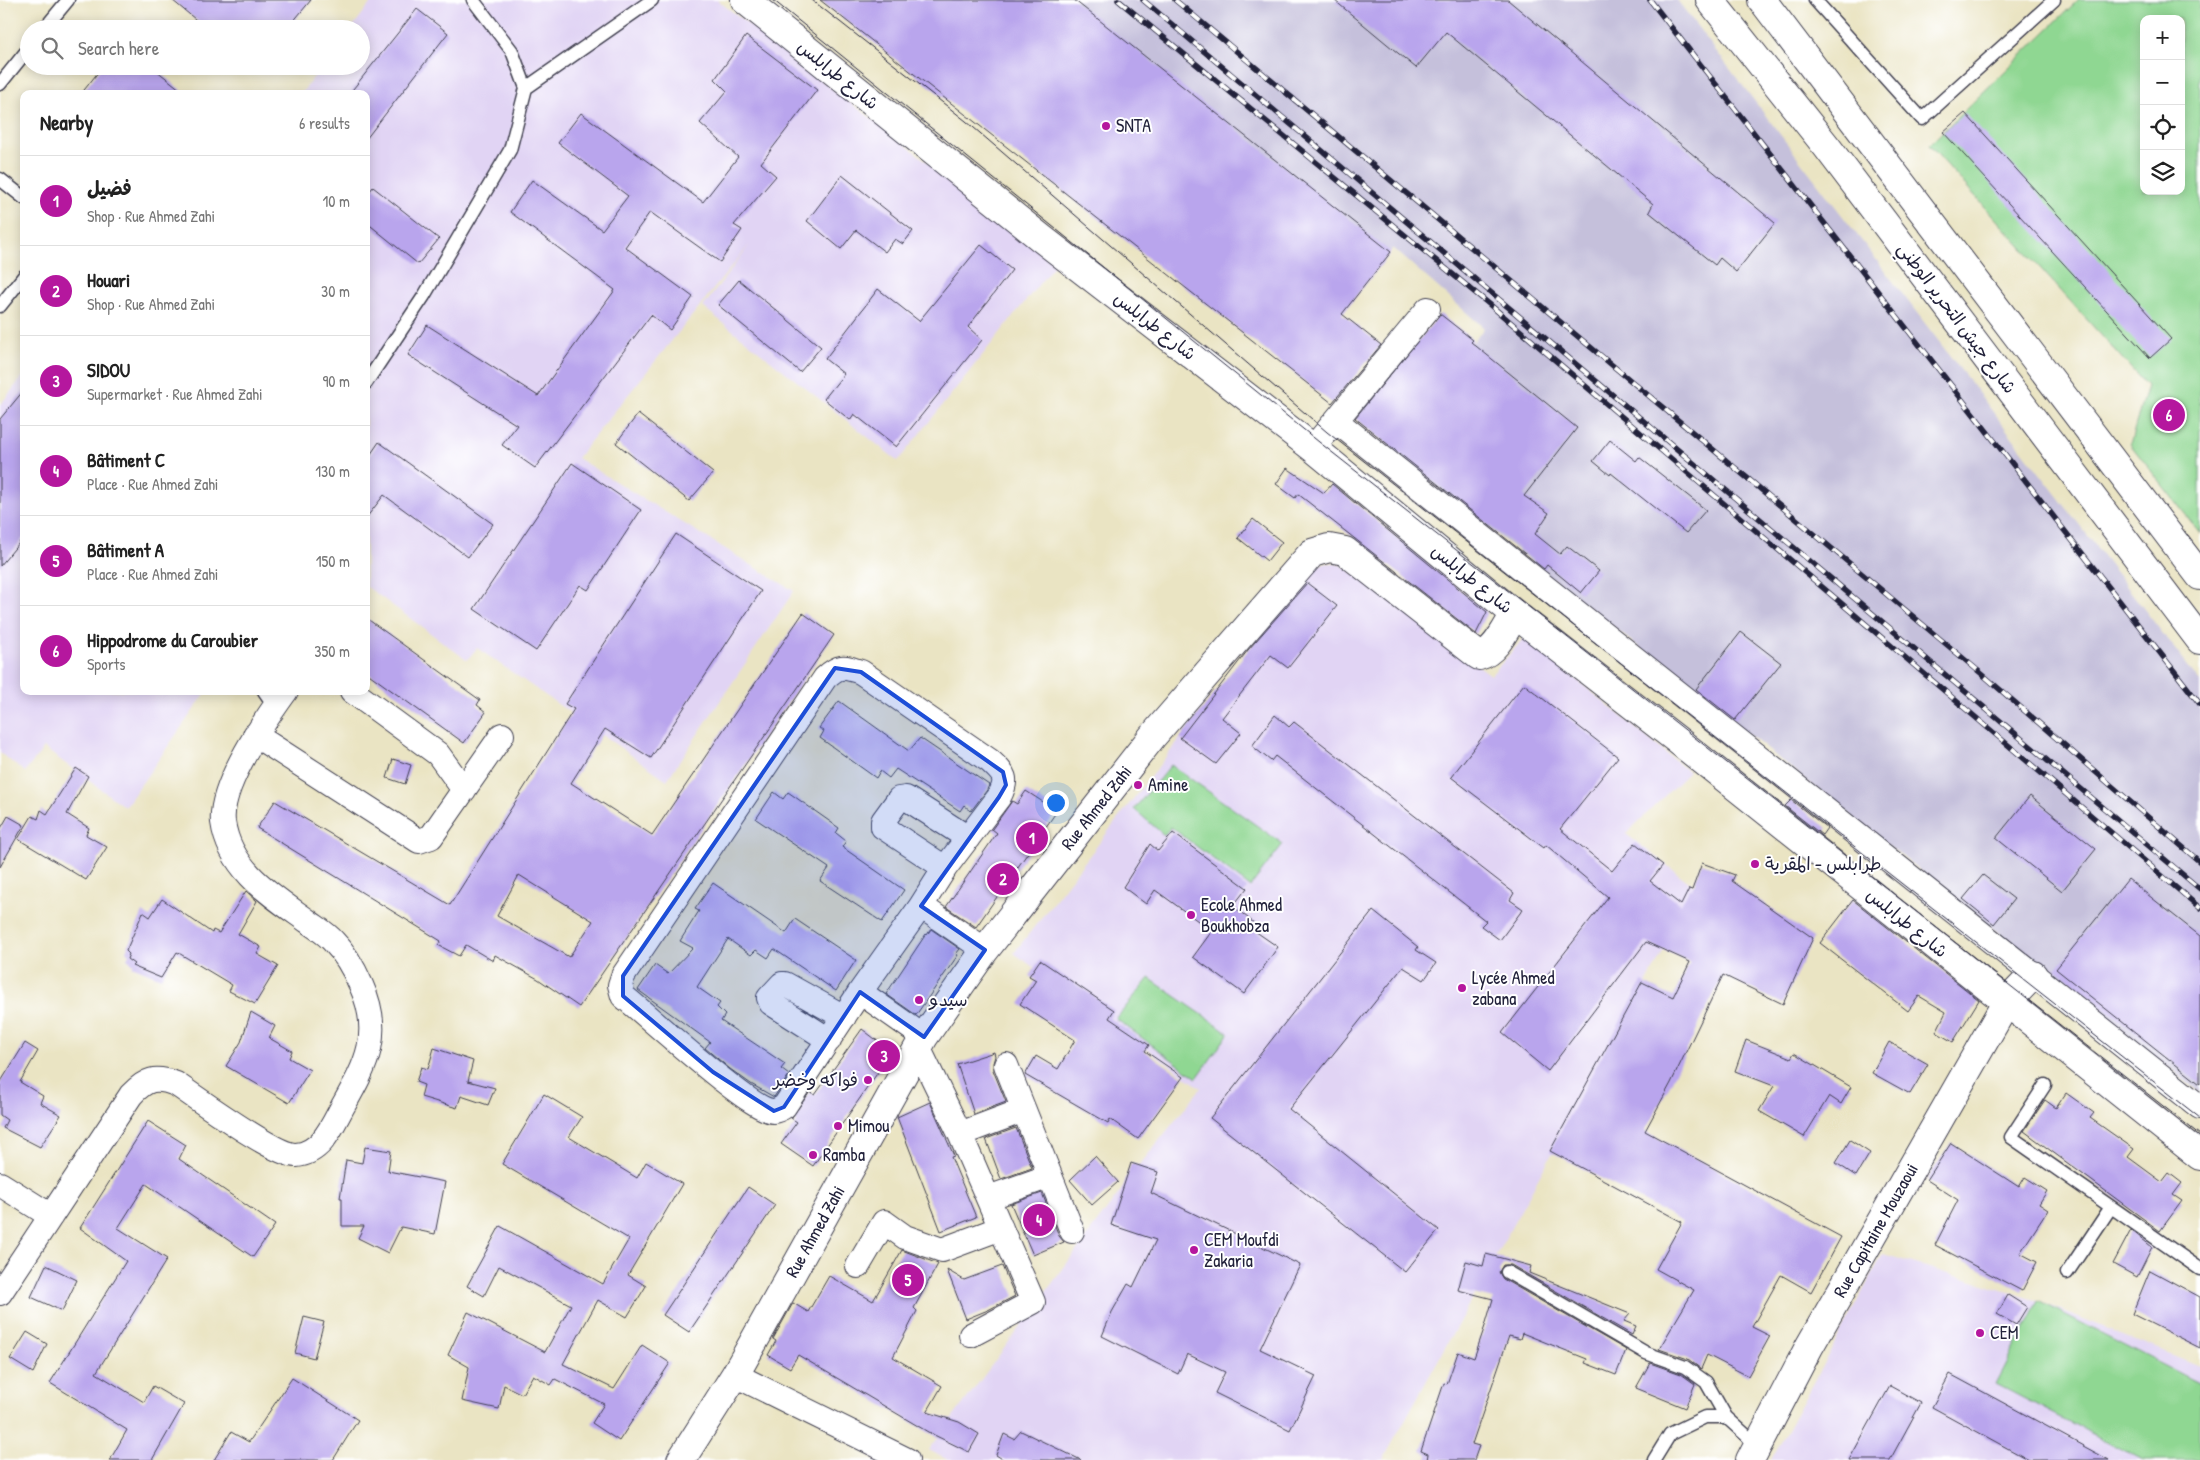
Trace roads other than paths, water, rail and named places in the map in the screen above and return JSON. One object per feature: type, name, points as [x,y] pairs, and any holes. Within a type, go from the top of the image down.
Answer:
[{"type":"main road","name":"شارع طرابلس","points":[[745,0],[1041,238],[1313,448],[1515,614],[1699,757],[2200,1156]]},
{"type":"main road","name":"شارع جيش التحرير الوطني","points":[[1710,0],[1828,147],[2200,640]]},
{"type":"main road","points":[[1762,0],[2200,576]]},
{"type":"main road","name":"Rue Ahmed Zahi","points":[[681,1460],[735,1375],[921,1042],[985,950],[1152,737],[1312,553],[1328,548],[1344,551],[1479,656],[1487,654],[1515,614]]},
{"type":"main road","name":"Rue Capitaine Mouzaoui","points":[[1754,1453],[1810,1347],[2006,1003],[2033,975]]},
{"type":"street","points":[[1313,448],[1428,309]]},
{"type":"street","points":[[1336,421],[2200,1107]]},
{"type":"street","points":[[846,667],[861,672],[990,761],[1003,772],[1006,785],[1000,797],[945,868],[921,906],[860,992],[784,1108],[774,1111],[768,1110],[713,1072],[623,996],[620,986],[623,976],[825,678],[835,668],[846,667]]},
{"type":"street","points":[[357,695],[438,754],[464,790]]},
{"type":"street","points":[[0,1293],[131,1095],[142,1084],[153,1080],[164,1080],[176,1084],[274,1148],[294,1155],[308,1152],[324,1141],[363,1071],[370,1050],[371,1021],[366,995],[353,966],[332,940],[254,882],[234,856],[223,822],[227,794],[275,696]]},
{"type":"street","points":[[255,735],[419,841],[431,837],[502,735]]},
{"type":"street","points":[[945,868],[883,827],[883,821],[899,799],[906,798],[968,838]]},
{"type":"street","points":[[921,906],[985,950]]},
{"type":"street","points":[[829,1040],[771,1004],[769,998],[782,984],[786,984],[844,1016]]},
{"type":"street","points":[[860,992],[921,1042],[1033,1302],[971,1335]]},
{"type":"street","points":[[1006,1065],[1072,1231]]},
{"type":"street","points":[[960,1134],[1024,1110]]},
{"type":"street","points":[[988,1198],[1050,1176]]},
{"type":"street","points":[[0,1184],[51,1216]]},
{"type":"street","points":[[858,1266],[884,1222],[905,1236],[942,1250],[1001,1228]]},
{"type":"street","points":[[735,1375],[907,1460]]},
{"type":"lane","points":[[51,20],[68,0]]},
{"type":"lane","points":[[370,377],[424,296],[510,150],[526,88],[512,51],[473,0]]},
{"type":"lane","points":[[526,88],[652,0]]},
{"type":"lane","points":[[1814,0],[1922,119],[2054,0]]},
{"type":"lane","points":[[0,84],[20,59]]},
{"type":"lane","points":[[0,179],[20,195]]},
{"type":"lane","points":[[0,306],[20,281]]},
{"type":"lane","points":[[2045,1085],[2011,1137],[2200,1268]]},
{"type":"lane","points":[[2067,1273],[2112,1207]]},
{"type":"lane","points":[[1507,1272],[1646,1352],[1685,1367],[1706,1382],[1726,1417],[1754,1453]]},
{"type":"lane","points":[[1654,1460],[1670,1434],[1705,1417],[1726,1417]]},
{"type":"tram line","points":[[773,0],[1319,442],[2200,1135]]},
{"type":"tram line","points":[[812,0],[966,121],[1327,432],[2200,1118]]},
{"type":"railway","points":[[1118,0],[1489,304],[2200,908]]},
{"type":"railway","points":[[1143,0],[2200,889]]},
{"type":"railway","points":[[1175,0],[1982,674],[2200,862]]},
{"type":"railway","points":[[1650,0],[2200,704]]},
{"type":"place","name":"SNTA","points":[[1106,126]]},
{"type":"place","name":"Hippodrome du Caroubier","points":[[2169,415]]},
{"type":"place","name":"Amine","points":[[1138,785]]},
{"type":"place","name":"فضيل","points":[[1032,838]]},
{"type":"place","name":"طرابلس - المقرية","points":[[1755,864]]},
{"type":"place","name":"Houari","points":[[1003,879]]},
{"type":"place","name":"Ecole Ahmed Boukhobza","points":[[1191,915]]},
{"type":"place","name":"Lycée Ahmed zabana","points":[[1462,988]]},
{"type":"place","name":"سيدو","points":[[919,1000]]},
{"type":"place","name":"SIDOU","points":[[884,1056]]},
{"type":"place","name":"فواكه وخضر","points":[[868,1080]]},
{"type":"place","name":"Mimou","points":[[838,1126]]},
{"type":"place","name":"Ramba","points":[[813,1155]]},
{"type":"place","name":"Bâtiment C","points":[[1039,1220]]},
{"type":"place","name":"CEM Moufdi Zakaria","points":[[1194,1250]]},
{"type":"place","name":"Bâtiment A","points":[[908,1280]]},
{"type":"place","name":"CEM","points":[[1980,1333]]}]
